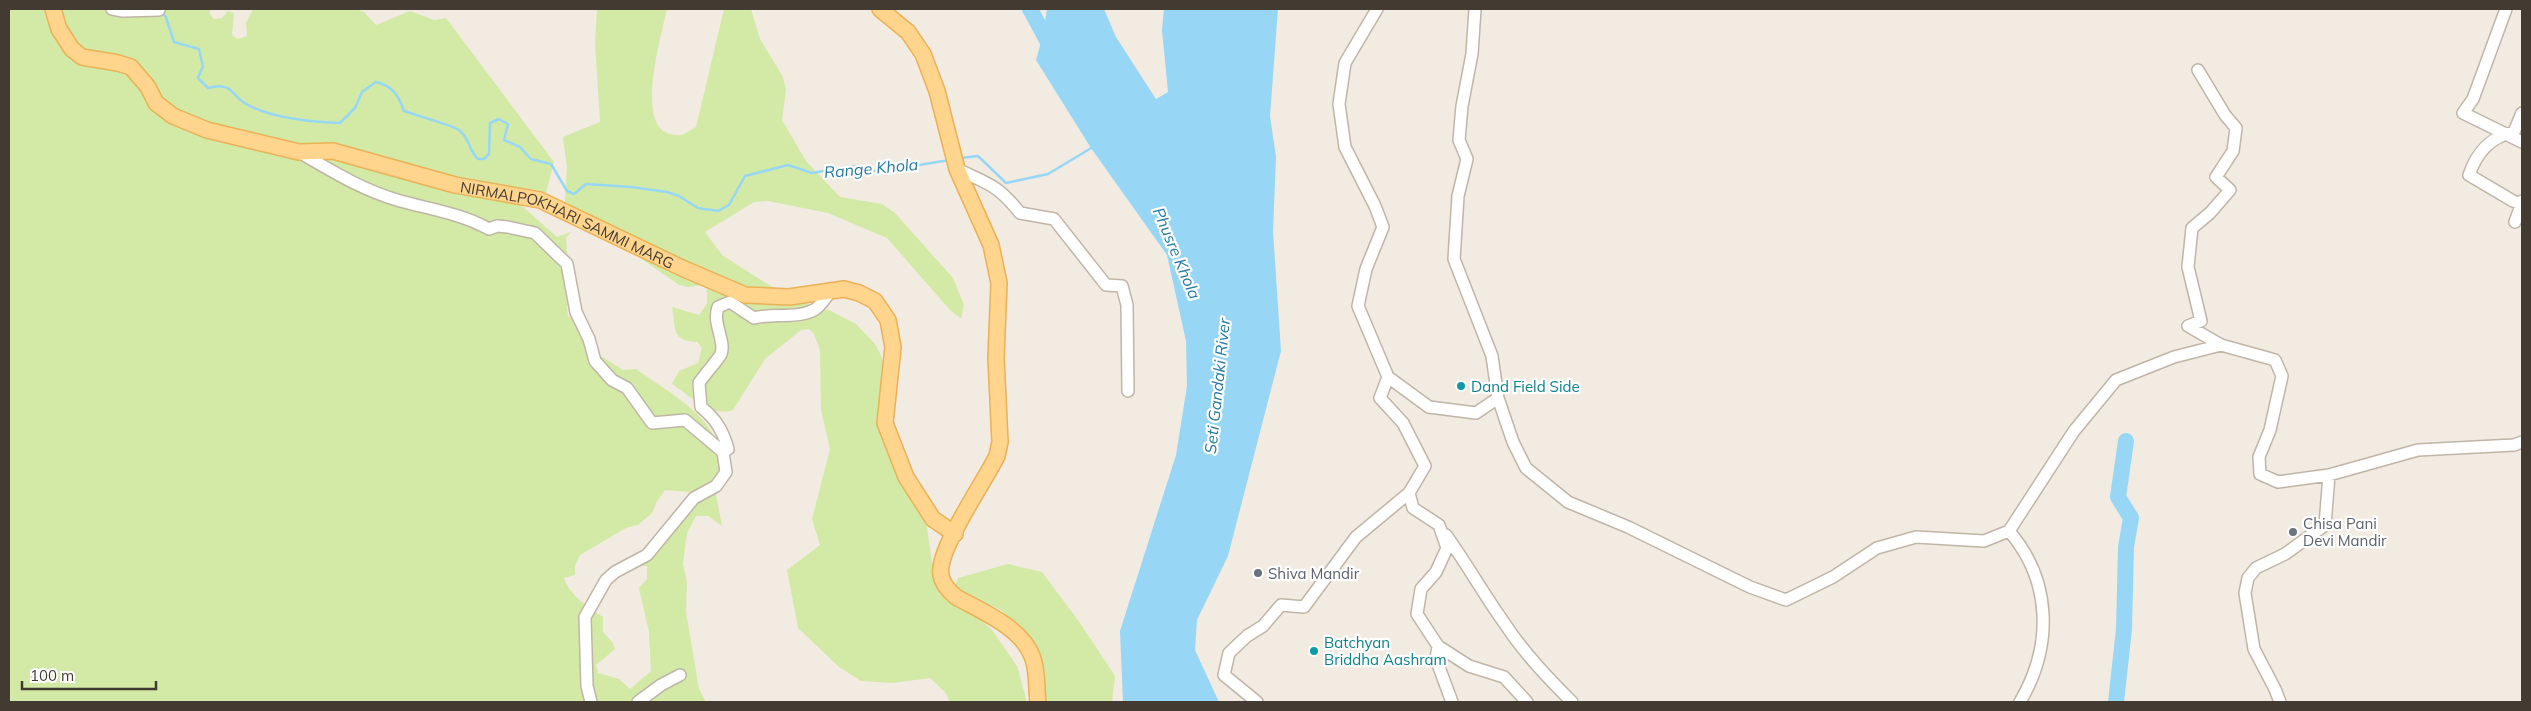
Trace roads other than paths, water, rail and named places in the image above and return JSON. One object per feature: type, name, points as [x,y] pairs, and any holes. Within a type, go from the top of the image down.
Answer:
[{"type":"main road","name":"NIRMALPOKHARI SAMMI MARG","points":[[53,9],[58,28],[72,49],[82,57],[131,67],[148,87],[156,103],[173,116],[207,130],[299,152],[333,151],[455,184],[540,200],[682,268],[745,295],[790,297],[844,289],[859,293],[875,301],[888,320],[893,347],[885,423],[906,477],[933,519],[954,534]]},
{"type":"main road","points":[[880,9],[908,32],[924,54],[946,120],[957,169],[982,222],[998,270],[996,358],[1000,442],[997,456],[945,550],[940,568],[944,584],[956,597],[1010,630],[1026,645],[1035,665],[1038,702]]},
{"type":"street","points":[[112,9],[123,11],[159,10]]},
{"type":"street","points":[[1377,9],[1345,63],[1339,104],[1345,147],[1375,206],[1383,227],[1366,269],[1358,306],[1388,377],[1429,407],[1476,413],[1498,398]]},
{"type":"street","points":[[1475,9],[1472,54],[1460,123],[1459,140],[1467,159],[1458,196],[1454,259],[1492,356],[1498,398],[1526,468],[1568,502],[1628,527],[1750,587],[1786,600],[1833,577],[1877,548],[1916,538],[1984,541],[2009,531],[2074,431],[2116,380],[2174,357],[2221,345]]},
{"type":"street","points":[[2506,9],[2473,100],[2463,113],[2522,142]]},
{"type":"street","points":[[2198,70],[2225,114],[2236,128],[2233,151],[2216,177],[2230,190],[2210,213],[2192,228],[2188,267],[2201,321],[2188,326],[2221,345],[2275,360],[2282,376],[2270,430],[2259,457],[2260,474],[2278,482],[2329,475],[2418,450],[2514,445],[2522,442]]},
{"type":"street","points":[[2515,222],[2522,202],[2513,201],[2469,175],[2484,146],[2505,134],[2514,132],[2522,114]]},
{"type":"street","points":[[299,152],[351,182],[395,200],[450,214],[489,229],[497,226],[535,232],[568,264],[576,312],[589,339],[595,361],[606,374],[612,380],[627,388],[652,423],[685,420],[722,452],[726,472],[716,486],[694,498],[647,555],[615,572],[606,580],[585,617],[587,686],[591,702]]},
{"type":"street","points":[[957,169],[984,180],[1005,194],[1020,213],[1054,219],[1106,285],[1122,286],[1127,305],[1128,391]]},
{"type":"street","points":[[722,452],[728,449],[724,434],[713,417],[702,407],[699,383],[720,356],[722,348],[715,316],[718,307],[730,302],[754,318],[765,315],[775,317],[815,310],[830,292]]},
{"type":"street","points":[[1257,702],[1224,675],[1229,653],[1247,636],[1263,626],[1281,605],[1304,607],[1356,536],[1409,493],[1424,466],[1403,423],[1380,398],[1388,377]]},
{"type":"street","points":[[2280,702],[2275,688],[2254,649],[2245,593],[2248,578],[2256,568],[2286,554],[2325,525],[2329,475]]},
{"type":"street","points":[[1409,493],[1413,508],[1439,525],[1470,567],[1505,624],[1536,666],[1572,702]]},
{"type":"street","points":[[1439,525],[1447,548],[1436,572],[1421,589],[1417,614],[1438,646],[1469,666],[1504,677],[1527,702]]},
{"type":"street","points":[[2009,531],[2020,544],[2041,589],[2040,653],[2033,680],[2020,702]]},
{"type":"street","points":[[1438,646],[1436,658],[1452,702]]},
{"type":"street","points":[[638,702],[660,685],[680,676]]},
{"type":"water","name":"Seti Gandaki River","points":[[1047,9],[1104,9],[1116,37],[1156,99],[1168,92],[1162,30],[1164,9],[1278,9],[1270,116],[1276,157],[1273,231],[1281,351],[1228,556],[1197,620],[1195,650],[1219,702],[1123,702],[1120,631],[1176,455],[1187,386],[1186,341],[1167,255],[1091,148],[1036,60],[1043,35]]},
{"type":"waterway","name":"Phusre Khola","points":[[1030,9],[1054,53]]},
{"type":"waterway","name":"Range Khola","points":[[162,13],[166,17],[174,42],[199,49],[203,66],[198,78],[208,88],[216,86],[228,88],[242,102],[280,116],[340,123],[355,108],[362,92],[376,82],[387,86],[394,92],[404,111],[459,130],[478,159],[484,159],[489,154],[490,123],[499,119],[508,124],[504,140],[520,147],[531,159],[551,164],[567,191],[574,194],[586,184],[631,187],[667,192],[679,196],[698,208],[718,211],[729,205],[745,176],[788,165],[812,173],[853,166],[872,171],[894,169],[950,160]]},
{"type":"waterway","name":"Range Khola","points":[[961,158],[978,156],[1006,183],[1048,174],[1093,147]]},
{"type":"waterway","points":[[2116,702],[2124,629],[2126,547],[2131,518],[2118,497],[2126,441]]},
{"type":"place","name":"Dand Field Side","points":[[1461,386]]},
{"type":"place","name":"Chisa Pani Devi Mandir","points":[[2293,532]]},
{"type":"place","name":"Shiva Mandir","points":[[1258,573]]},
{"type":"place","name":"Batchyan Briddha Aashram","points":[[1314,651]]}]
